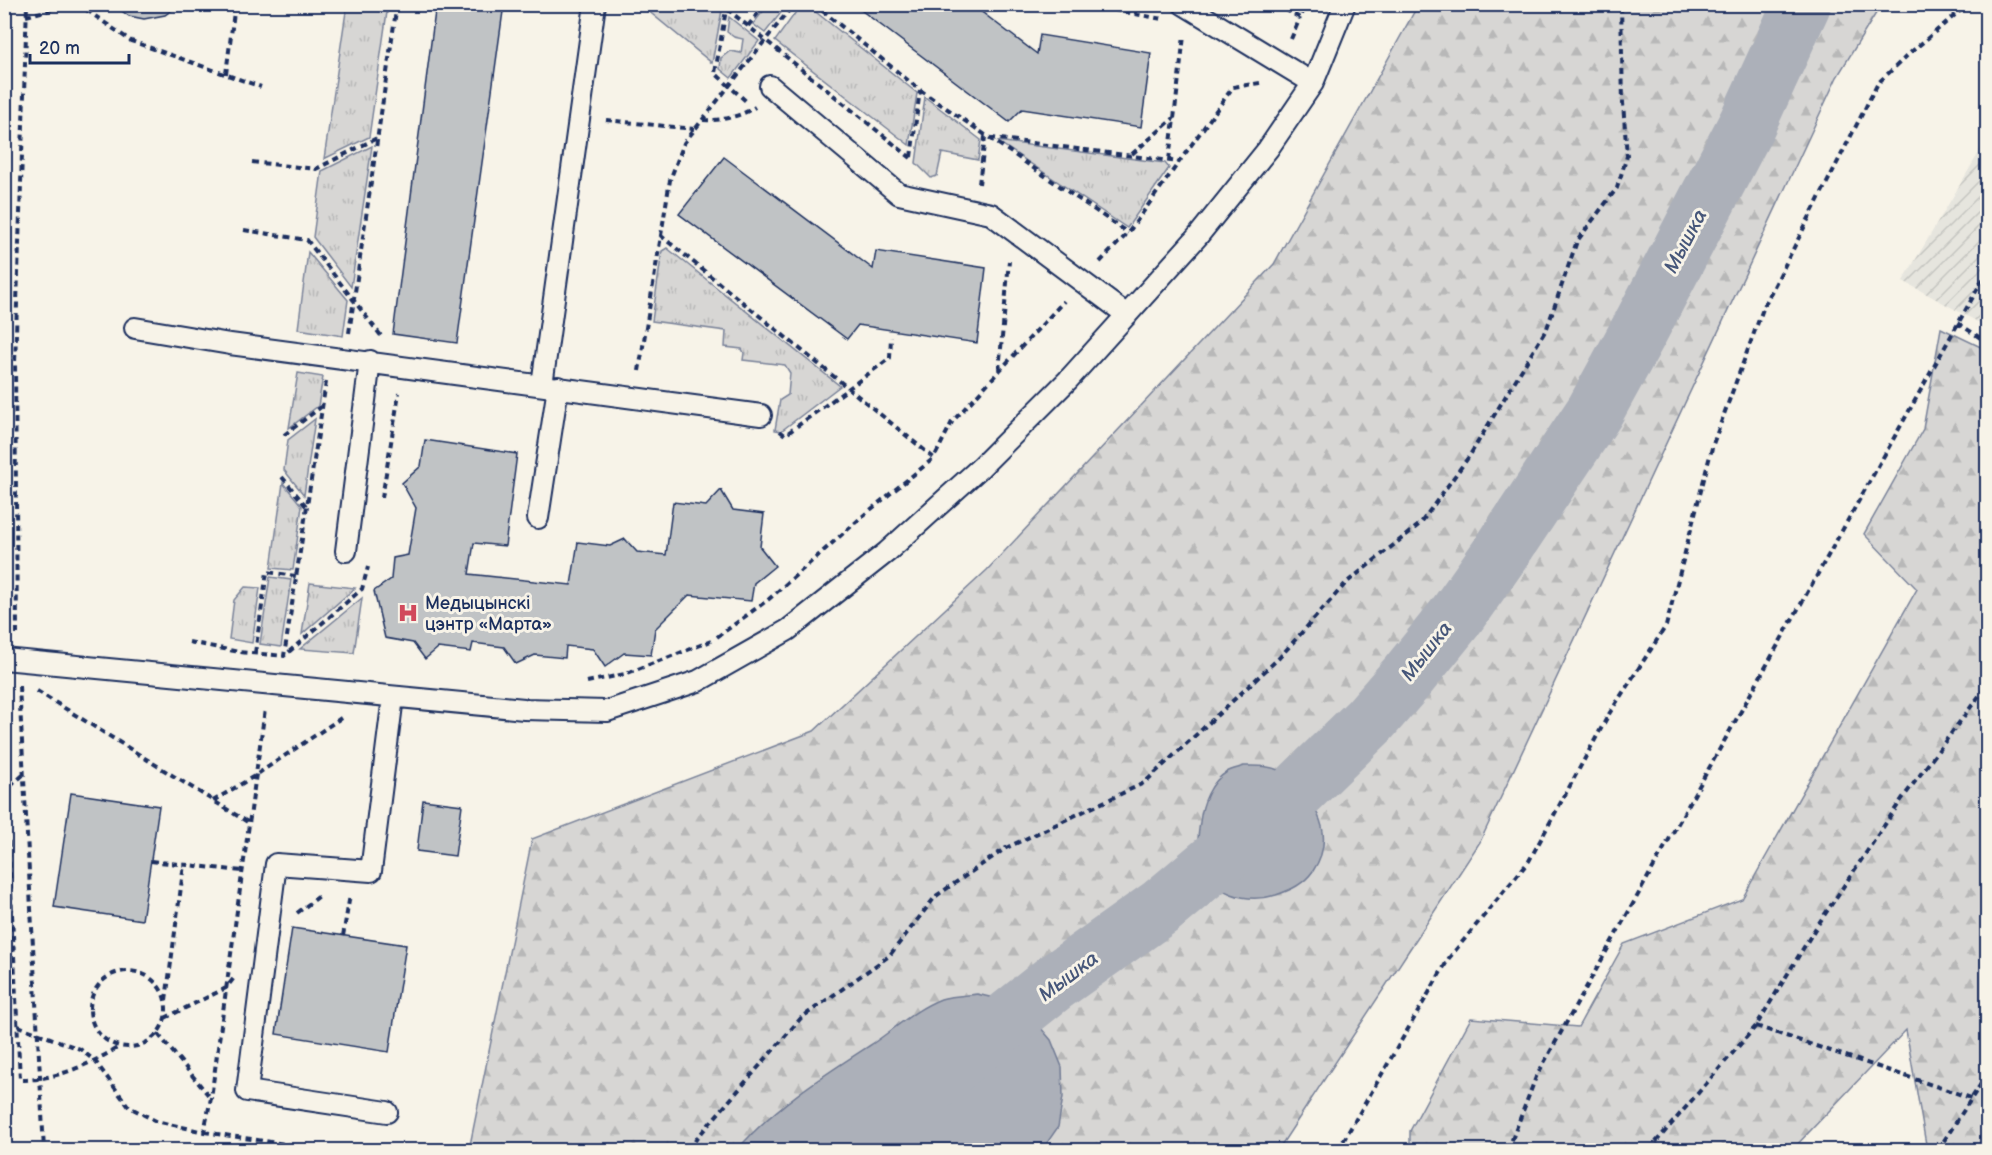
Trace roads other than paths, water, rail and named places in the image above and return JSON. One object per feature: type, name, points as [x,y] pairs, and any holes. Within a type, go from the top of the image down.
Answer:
[{"type":"lane","points":[[538,518],[550,386],[595,4]]},
{"type":"lane","points":[[1183,4],[1313,83]]},
{"type":"lane","points":[[11,660],[524,709],[607,711],[698,681],[788,630],[887,552],[981,467],[1068,380],[1205,228],[1268,149],[1313,83],[1345,4]]},
{"type":"lane","points":[[770,86],[898,194],[991,214],[1127,315]]},
{"type":"lane","points":[[135,328],[230,344],[761,415]]},
{"type":"lane","points":[[346,551],[370,361]]},
{"type":"lane","points":[[387,1112],[247,1091],[276,864],[371,871],[393,697]]},
{"type":"waterway","name":"Мышка","points":[[872,1150],[925,1090],[965,1054],[1054,983],[1161,907],[1285,803],[1369,721],[1408,676],[1454,619],[1500,554],[1595,411],[1747,124],[1802,4]]},
{"type":"place","name":"Медыцынскі цэнтр «Марта»","points":[[408,613]]}]
